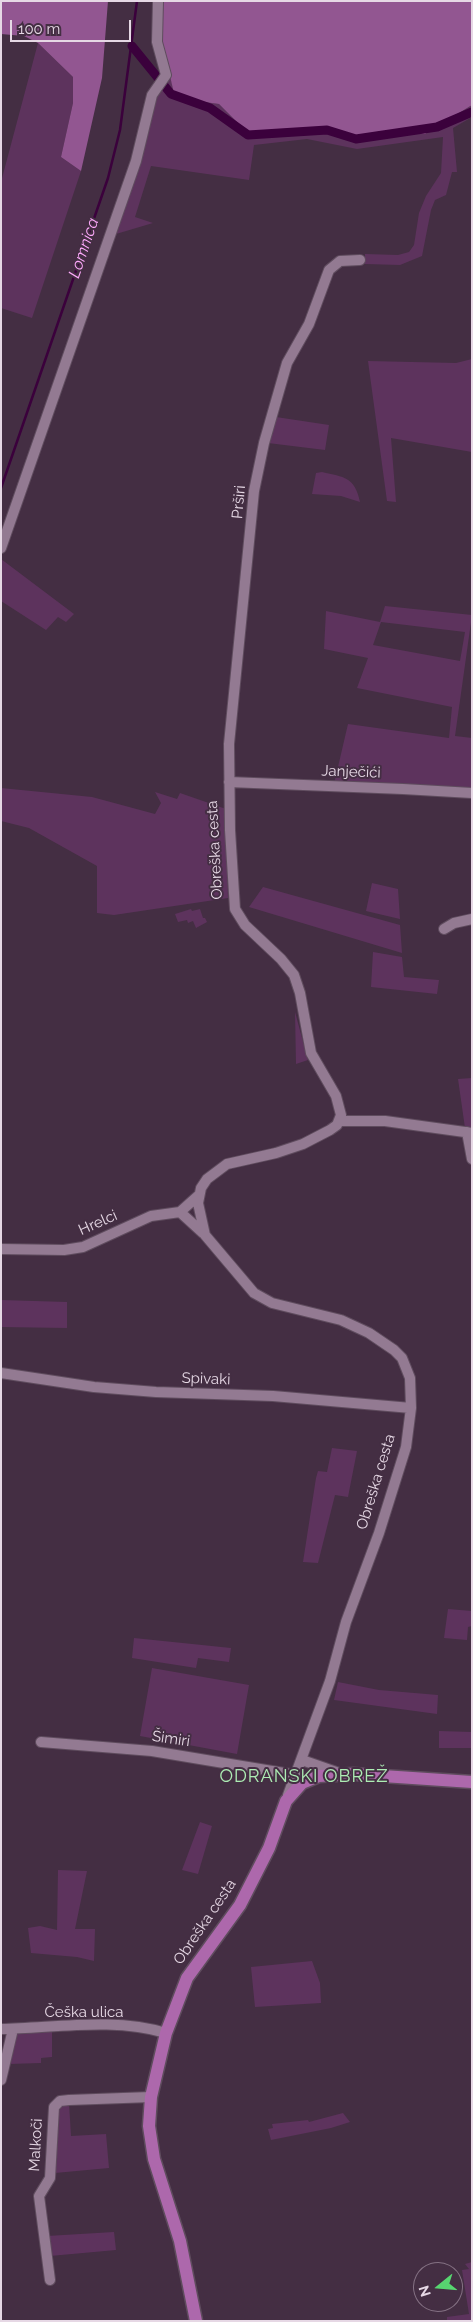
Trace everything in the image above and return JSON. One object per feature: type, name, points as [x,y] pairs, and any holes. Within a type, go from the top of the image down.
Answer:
[{"type":"main road","points":[[286,1801],[295,1789],[310,1779],[324,1775],[343,1774],[472,1782]]},
{"type":"main road","name":"Obreška cesta","points":[[196,2321],[180,2241],[152,2152],[149,2126],[150,2097],[166,2033],[187,1978],[240,1904],[269,1848],[286,1801]]},
{"type":"street","points":[[1,548],[133,170],[152,95],[166,75],[157,42],[158,1]]},
{"type":"street","name":"Prširi","points":[[229,782],[231,715],[254,491],[262,449],[287,363],[308,324],[329,270],[340,261],[360,260]]},
{"type":"street","name":"Janječići","points":[[229,782],[403,788],[472,793]]},
{"type":"street","name":"Obreška cesta","points":[[229,782],[233,900],[235,909],[245,925],[285,962],[294,975],[300,993],[311,1053],[336,1096],[341,1110],[339,1121]]},
{"type":"street","points":[[444,929],[454,923],[472,919]]},
{"type":"street","points":[[205,1235],[180,1212],[199,1195],[207,1180],[227,1164],[297,1146],[330,1130],[339,1121],[385,1121],[469,1132],[472,1159]]},
{"type":"street","name":"Obreška cesta","points":[[199,1195],[199,1211],[205,1235],[245,1284],[262,1298],[285,1307],[341,1320],[369,1333],[394,1350],[402,1358],[410,1378],[411,1408],[406,1447],[373,1549],[346,1622],[330,1681],[286,1801]]},
{"type":"street","name":"Hrelci","points":[[1,1249],[73,1249],[94,1243],[151,1216],[180,1212]]},
{"type":"street","name":"Spivaki","points":[[1,1373],[104,1388],[273,1396],[411,1408]]},
{"type":"street","name":"Šimiri","points":[[41,1742],[152,1751],[296,1775]]},
{"type":"street","points":[[302,1760],[343,1774]]},
{"type":"street","name":"Češka ulica","points":[[1,2029],[88,2025],[148,2028],[166,2033]]},
{"type":"street","points":[[1,2080],[12,2029]]},
{"type":"street","name":"Malkoči","points":[[50,2280],[40,2196],[50,2178],[54,2107],[60,2101],[69,2100],[150,2097]]},
{"type":"shaded area","points":[[1,1],[108,1],[102,78],[81,171],[61,157],[73,103],[73,77],[38,43],[24,36],[1,34]]},
{"type":"shaded area","points":[[162,1],[472,1],[472,105],[425,134],[382,131],[352,137],[321,127],[277,136],[249,134],[219,104],[175,98],[161,36]]},
{"type":"shaded area","points":[[38,43],[73,77],[73,103],[61,157],[81,171],[32,318],[1,308],[1,182]]},
{"type":"shaded area","points":[[171,78],[175,97],[219,104],[250,134],[277,136],[321,127],[352,137],[382,131],[425,134],[472,105],[472,117],[453,128],[457,172],[452,172],[446,195],[435,200],[431,210],[422,256],[400,265],[365,264],[365,254],[398,255],[409,252],[414,245],[419,213],[426,196],[441,173],[443,137],[357,149],[307,139],[254,145],[249,180],[151,166],[135,217],[153,223],[116,234],[157,90]]},
{"type":"shaded area","points":[[472,359],[472,452],[391,438],[396,502],[387,501],[368,361],[456,363]]},
{"type":"shaded area","points":[[276,417],[329,425],[325,450],[268,443]]},
{"type":"shaded area","points":[[322,472],[337,475],[352,483],[360,502],[341,496],[312,494],[316,473]]},
{"type":"shaded area","points":[[1,559],[74,614],[66,622],[58,617],[46,630],[1,601]]},
{"type":"shaded area","points":[[385,606],[472,615],[455,736],[472,738],[472,791],[334,784],[348,724],[449,738],[452,707],[357,688],[368,658],[324,649],[326,611],[380,622]],"holes":[[[381,622],[465,632],[460,661],[373,645]]]},
{"type":"shaded area","points":[[1,788],[92,797],[155,814],[161,803],[155,792],[177,799],[180,793],[226,809],[228,898],[114,915],[97,913],[97,866],[29,828],[1,821]]},
{"type":"shaded area","points":[[372,883],[398,889],[400,919],[366,911]]},
{"type":"shaded area","points":[[263,887],[400,925],[402,953],[249,907]]},
{"type":"shaded area","points":[[191,909],[192,911],[200,909],[203,918],[207,922],[196,928],[193,921],[188,923],[187,920],[178,922],[175,914]]},
{"type":"shaded area","points":[[373,952],[402,957],[404,977],[439,980],[437,994],[371,987]]},
{"type":"shaded area","points":[[295,1012],[308,1060],[296,1064]]},
{"type":"shaded area","points":[[472,1078],[472,1129],[465,1128],[458,1079]]},
{"type":"shaded area","points":[[1,1300],[67,1302],[67,1328],[1,1327]]},
{"type":"shaded area","points":[[332,1448],[357,1451],[348,1497],[335,1495],[318,1563],[303,1562],[316,1478],[318,1471],[327,1472]]},
{"type":"shaded area","points":[[448,1609],[472,1611],[472,1626],[468,1627],[467,1640],[444,1638]]},
{"type":"shaded area","points":[[134,1638],[231,1648],[229,1662],[198,1658],[196,1668],[132,1658]]},
{"type":"shaded area","points":[[152,1668],[249,1685],[237,1754],[140,1736]]},
{"type":"shaded area","points":[[338,1682],[379,1690],[438,1695],[437,1714],[334,1700]]},
{"type":"shaded area","points":[[439,1731],[472,1732],[472,1748],[439,1748]]},
{"type":"shaded area","points":[[200,1822],[212,1826],[198,1874],[182,1870]]},
{"type":"shaded area","points":[[58,1870],[87,1871],[75,1929],[95,1929],[94,1961],[77,1957],[31,1953],[28,1928],[40,1926],[57,1930]]},
{"type":"shaded area","points":[[312,1961],[320,1983],[321,2003],[255,2007],[251,1967]]},
{"type":"shaded area","points":[[52,2031],[52,2057],[41,2058],[41,2063],[8,2064],[15,2034]]},
{"type":"shaded area","points":[[69,2103],[71,2136],[106,2134],[109,2168],[55,2173],[58,2106]]},
{"type":"shaded area","points":[[343,2113],[350,2122],[331,2128],[271,2140],[268,2129],[273,2128],[272,2124],[308,2120],[309,2122]]},
{"type":"shaded area","points":[[114,2232],[116,2250],[50,2256],[47,2236]]},
{"type":"shaded area","points":[[472,2262],[472,2320],[447,2321],[447,2317],[469,2314],[463,2270],[469,2269],[465,2264]]},
{"type":"waterway","name":"Lomnica","points":[[1,488],[108,178],[120,130],[137,1]]},
{"type":"waterway","points":[[132,46],[171,94],[210,108],[248,135],[327,130],[356,139],[437,127],[472,112]]},
{"type":"district","name":"ODRANSKI OBREŽ","points":[[304,1777]]}]
